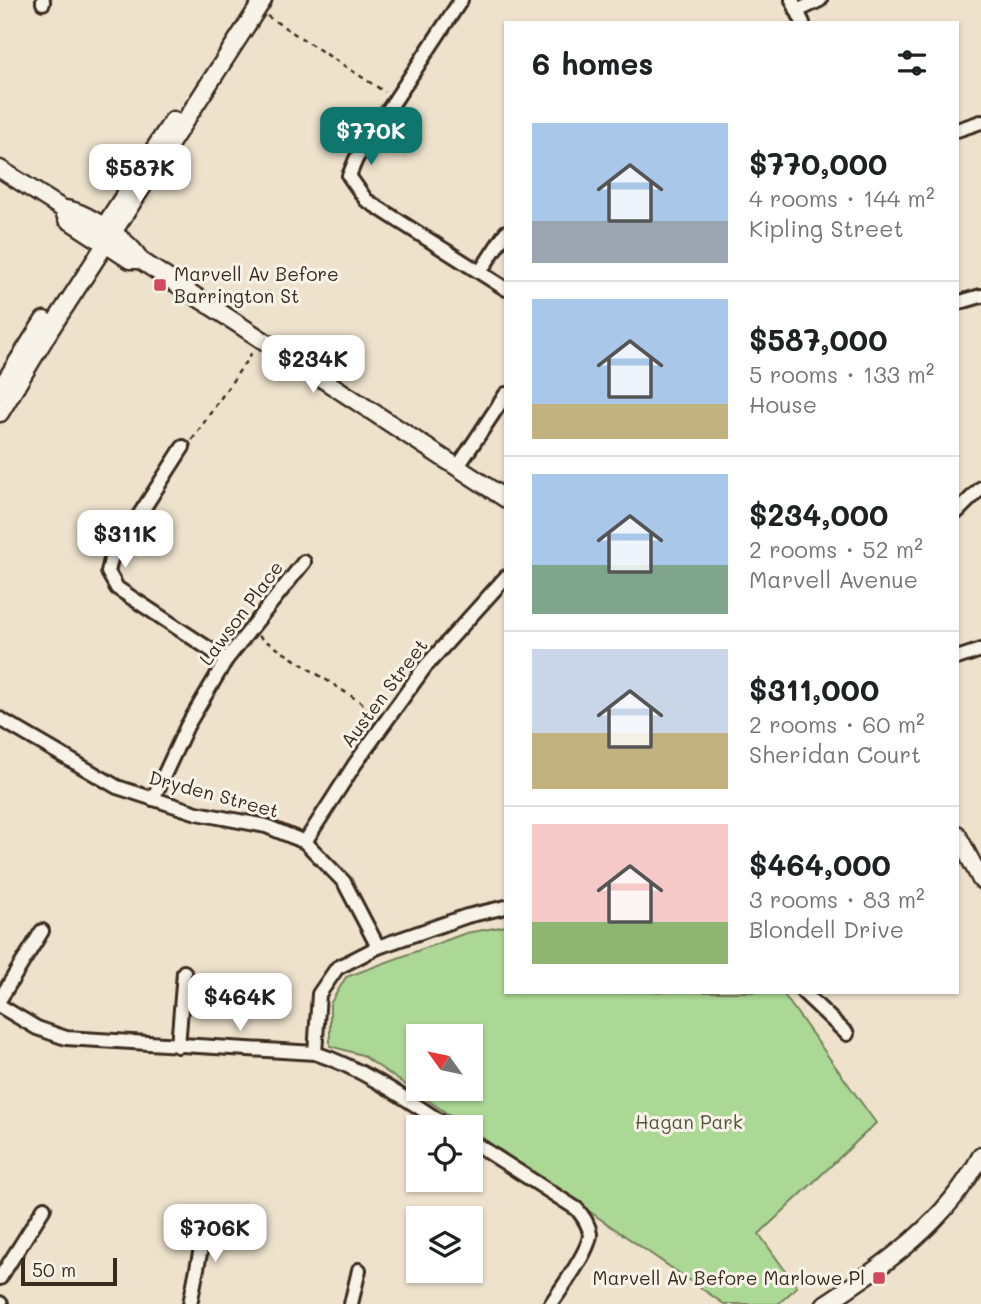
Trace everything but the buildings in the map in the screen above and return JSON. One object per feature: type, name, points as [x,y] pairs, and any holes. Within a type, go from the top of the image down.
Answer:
[{"type":"street","points":[[0,413],[104,236],[250,0]]},
{"type":"street","points":[[461,0],[349,176],[366,200],[504,288]]},
{"type":"street","points":[[797,11],[820,0]]},
{"type":"street","points":[[0,389],[262,6]]},
{"type":"street","points":[[959,129],[981,122]]},
{"type":"street","points":[[0,169],[62,209],[67,219],[104,236],[130,260],[140,260],[504,498]]},
{"type":"street","points":[[480,272],[504,235]]},
{"type":"street","points":[[959,302],[981,296]]},
{"type":"street","points":[[457,468],[504,397]]},
{"type":"street","points":[[183,447],[102,574],[117,588],[226,660]]},
{"type":"street","points":[[959,510],[981,488]]},
{"type":"street","name":"Lawson Place","points":[[153,799],[187,726],[226,660],[304,562]]},
{"type":"street","name":"Austen Street","points":[[305,842],[386,719],[448,639],[504,579]]},
{"type":"street","points":[[959,657],[981,650]]},
{"type":"street","name":"Dryden Street","points":[[0,719],[85,772],[153,799],[197,813],[266,826],[305,842],[344,882],[378,947]]},
{"type":"street","points":[[959,838],[981,880]]},
{"type":"street","points":[[315,1053],[319,994],[337,968],[378,947],[467,916],[504,907]]},
{"type":"street","points":[[0,999],[41,931]]},
{"type":"street","points":[[178,1046],[184,972]]},
{"type":"street","points":[[805,994],[847,1034]]},
{"type":"street","points":[[0,1006],[37,1028],[66,1038],[315,1053],[340,1061],[375,1079],[430,1115]]},
{"type":"street","points":[[483,1149],[577,1209],[586,1221],[590,1236],[551,1304]]},
{"type":"street","points":[[825,1304],[893,1258],[929,1227],[958,1193],[981,1156]]},
{"type":"street","points":[[0,1278],[44,1208]]},
{"type":"street","points":[[190,1304],[207,1218]]},
{"type":"street","points":[[351,1304],[359,1270]]},
{"type":"path","points":[[262,6],[396,99]]},
{"type":"path","points":[[183,447],[196,437],[261,338]]},
{"type":"path","points":[[250,630],[386,719]]},
{"type":"green space","name":"Hagan Park","points":[[504,926],[504,994],[783,994],[876,1123],[759,1234],[797,1287],[778,1304],[724,1304],[483,1138],[483,1115],[449,1115],[429,1101],[483,1101],[483,1024],[406,1024],[406,1085],[362,1055],[330,1046],[330,1004],[346,977],[466,933]]},
{"type":"place","name":"Marvell Av Before Barrington St","points":[[160,285]]},
{"type":"place","name":"Marvell Av Before Marlowe Pl","points":[[879,1278]]}]
